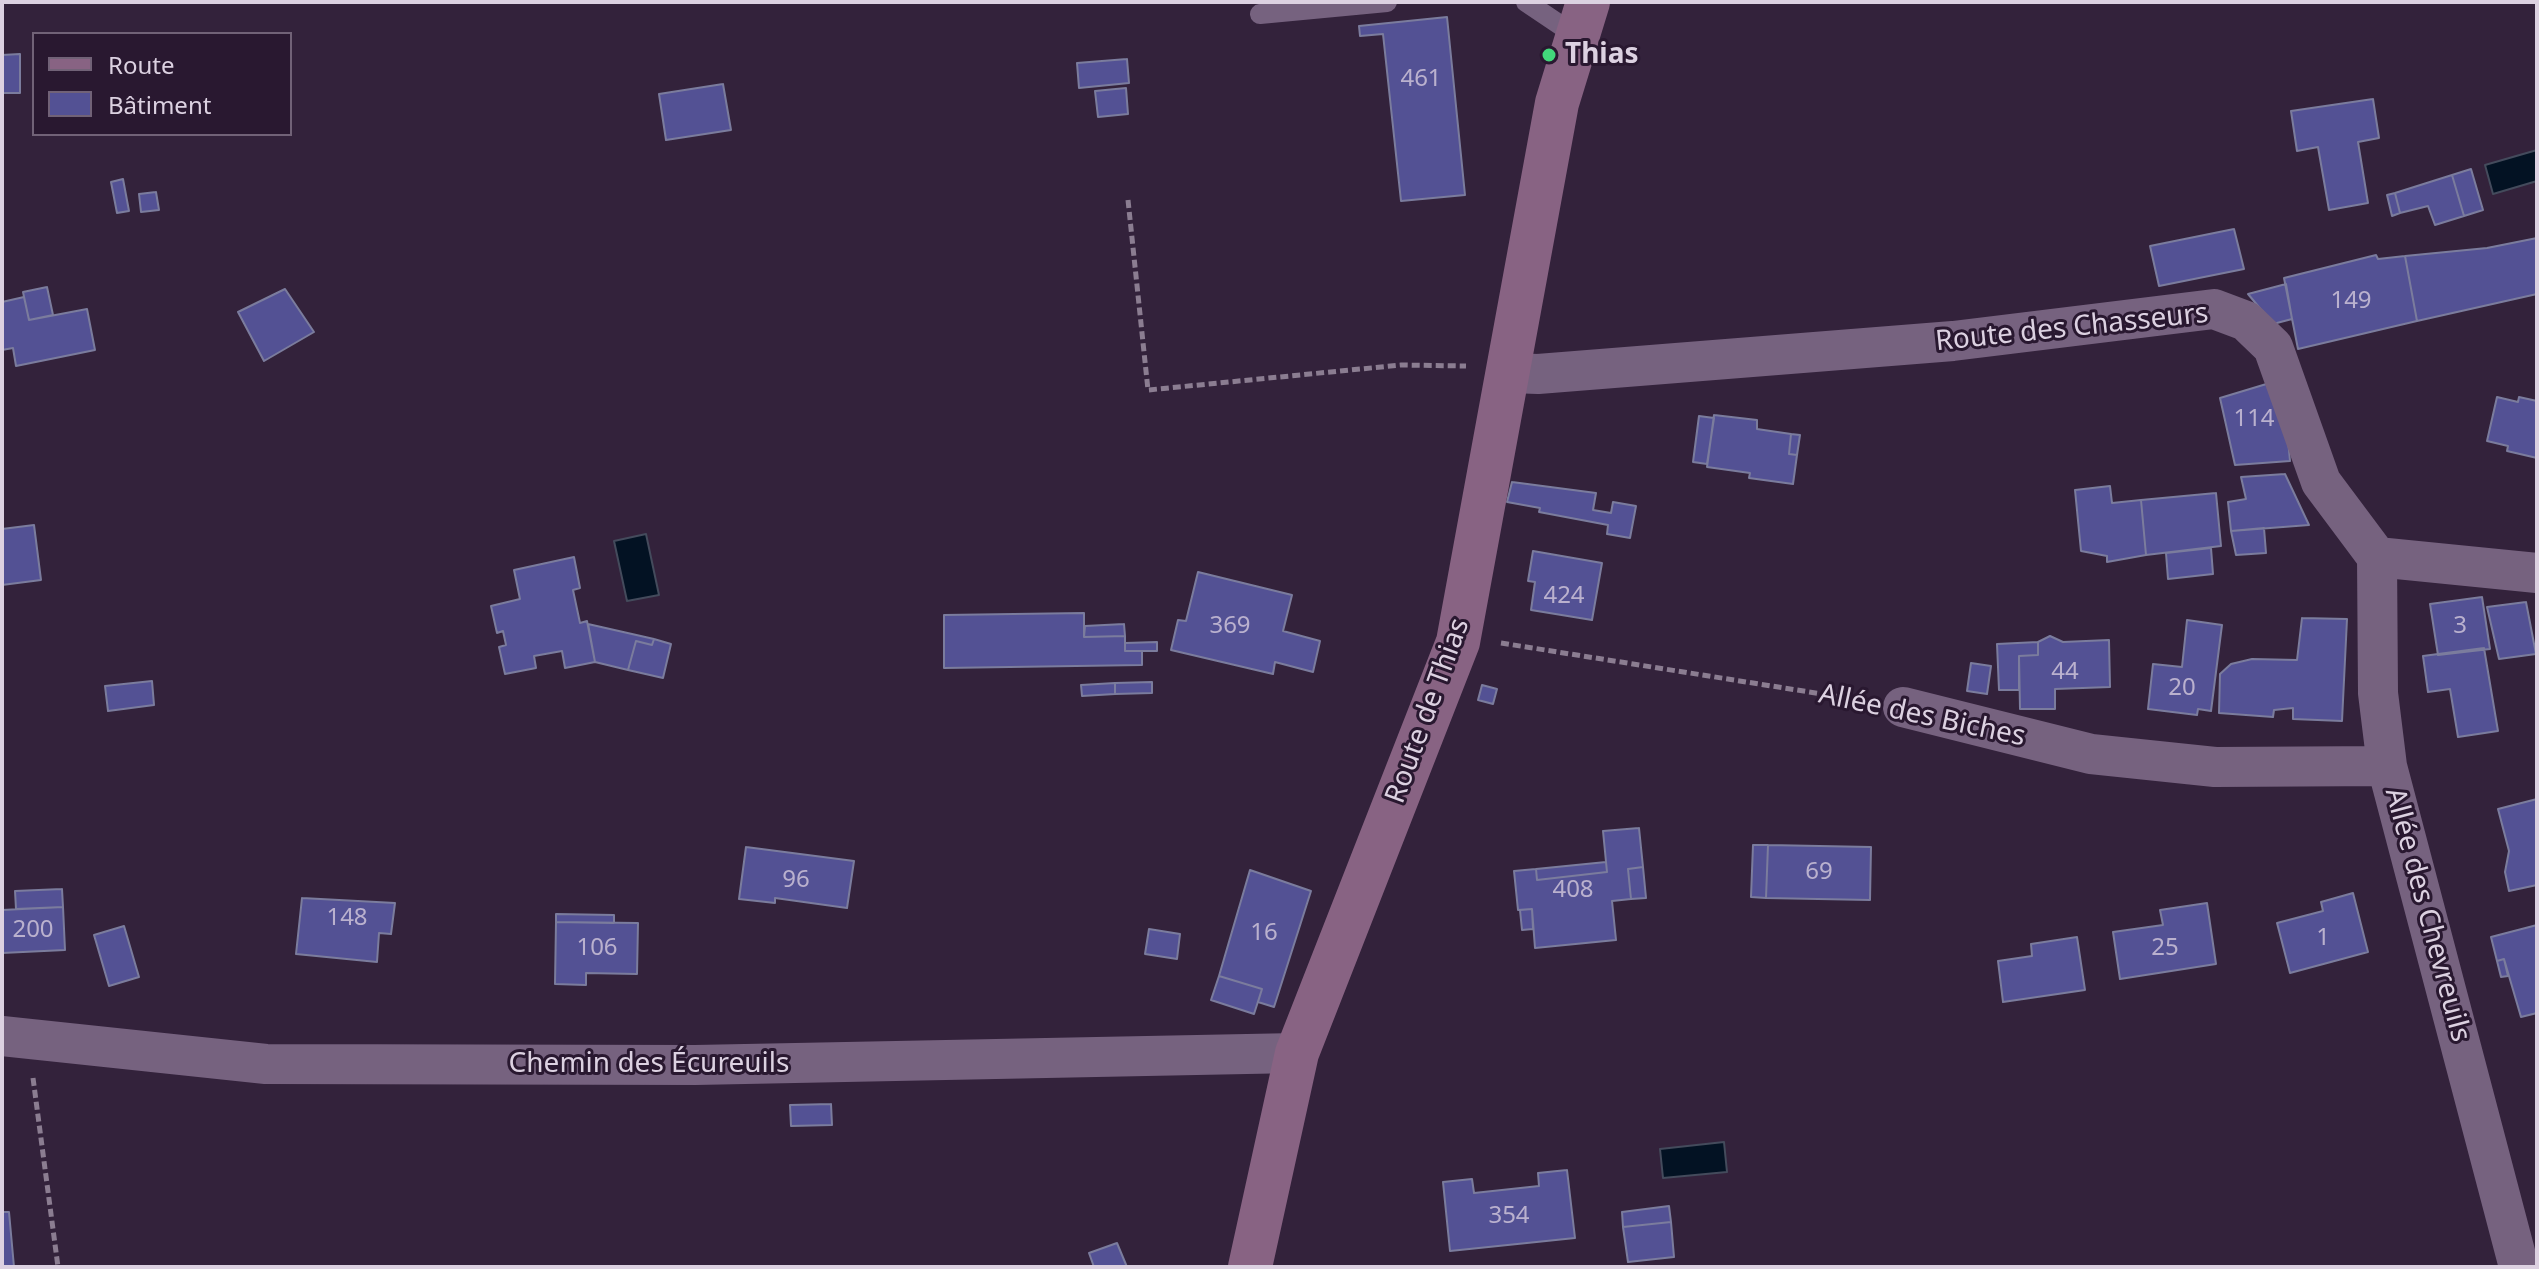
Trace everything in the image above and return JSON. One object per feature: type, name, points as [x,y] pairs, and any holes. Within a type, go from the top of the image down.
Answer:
[{"type":"street","name":"Route de Thias","points":[[1250,1267],[1297,1053],[1458,642],[1511,370],[1557,103],[1583,19]]},
{"type":"street","name":"Route des Chasseurs","points":[[1511,370],[1538,374],[1937,342],[2214,309],[2246,321],[2273,347],[2321,482],[2377,557]]},
{"type":"street","points":[[2377,557],[2537,573]]},
{"type":"street","name":"Allée des Chevreuils","points":[[2377,557],[2378,693],[2387,766],[2519,1267]]},
{"type":"street","name":"Allée des Biches","points":[[1903,707],[2091,754],[2215,767],[2387,766]]},
{"type":"street","name":"Chemin des Écureuils","points":[[15,1038],[266,1064],[695,1065],[1297,1053]]},
{"type":"lane","points":[[1260,14],[1387,2]]},
{"type":"lane","points":[[1526,2],[1583,19]]},
{"type":"path","points":[[1128,200],[1148,390],[1401,365],[1511,370]]},
{"type":"path","name":"Allée des Biches","points":[[1458,642],[1525,644],[1903,707]]},
{"type":"path","points":[[15,1038],[58,1267]]},
{"type":"water","points":[[2537,150],[2537,181],[2493,194],[2485,165]]},
{"type":"water","points":[[646,534],[659,595],[627,601],[614,541]]},
{"type":"water","points":[[1724,1142],[1727,1172],[1663,1178],[1660,1149]]},
{"type":"building","points":[[1447,17],[1465,195],[1401,201],[1383,34],[1360,36],[1359,26]]},
{"type":"building","points":[[20,54],[20,93],[2,93],[2,55]]},
{"type":"building","points":[[1127,59],[1129,83],[1079,88],[1077,63]]},
{"type":"building","points":[[723,84],[731,130],[666,140],[659,94]]},
{"type":"building","points":[[1126,88],[1128,114],[1098,117],[1095,91]]},
{"type":"building","points":[[2373,99],[2379,138],[2358,142],[2368,203],[2329,210],[2318,147],[2297,151],[2291,111]]},
{"type":"building","points":[[2471,169],[2483,210],[2464,216],[2452,175]]},
{"type":"building","points":[[2452,175],[2464,216],[2435,225],[2428,206],[2400,213],[2395,193]]},
{"type":"building","points":[[123,179],[129,211],[117,213],[111,182]]},
{"type":"building","points":[[156,192],[159,210],[141,212],[139,194]]},
{"type":"building","points":[[2395,193],[2400,213],[2392,216],[2387,195]]},
{"type":"building","points":[[2234,229],[2244,269],[2159,286],[2150,246]]},
{"type":"building","points":[[2537,238],[2537,294],[2417,321],[2405,256],[2487,248]]},
{"type":"building","points":[[2376,255],[2378,259],[2405,256],[2417,321],[2298,349],[2284,278]]},
{"type":"building","points":[[2286,284],[2292,319],[2273,324],[2248,294]]},
{"type":"building","points":[[47,287],[53,315],[29,320],[23,292]]},
{"type":"building","points":[[285,289],[314,332],[264,361],[238,312]]},
{"type":"building","points":[[24,297],[29,320],[87,309],[95,350],[16,366],[13,348],[2,350],[2,302]]},
{"type":"building","points":[[2273,382],[2288,440],[2290,461],[2235,465],[2220,398]]},
{"type":"building","points":[[2497,397],[2518,402],[2519,397],[2537,401],[2537,458],[2507,451],[2508,446],[2487,441]]},
{"type":"building","points":[[1714,415],[1757,420],[1757,429],[1791,434],[1789,454],[1797,455],[1793,484],[1749,478],[1750,473],[1707,467]]},
{"type":"building","points":[[1699,416],[1714,418],[1707,464],[1693,462]]},
{"type":"building","points":[[1791,434],[1800,435],[1797,455],[1789,454]]},
{"type":"building","points":[[2285,474],[2309,525],[2231,531],[2228,502],[2246,499],[2241,477]]},
{"type":"building","points":[[1512,482],[1596,493],[1593,510],[1611,513],[1613,502],[1636,506],[1630,538],[1607,534],[1608,525],[1539,512],[1540,508],[1507,502]]},
{"type":"building","points":[[2110,486],[2112,503],[2141,500],[2146,555],[2107,562],[2107,556],[2081,551],[2075,490]]},
{"type":"building","points":[[2216,493],[2221,546],[2146,555],[2141,500]]},
{"type":"building","points":[[34,525],[41,580],[2,585],[2,529]]},
{"type":"building","points":[[2264,528],[2266,553],[2236,555],[2231,531]]},
{"type":"building","points":[[2211,548],[2213,574],[2168,579],[2166,553]]},
{"type":"building","points":[[1533,551],[1602,563],[1592,620],[1531,610],[1535,582],[1528,581]]},
{"type":"building","points":[[574,557],[580,588],[573,590],[580,623],[587,621],[595,662],[565,668],[562,651],[534,656],[536,668],[505,674],[499,647],[506,645],[503,631],[497,633],[491,606],[520,599],[514,570]]},
{"type":"building","points":[[1198,572],[1292,595],[1283,631],[1320,641],[1313,672],[1275,662],[1273,674],[1171,650],[1178,620],[1186,621]]},
{"type":"building","points":[[2482,597],[2490,649],[2438,655],[2430,604]]},
{"type":"building","points":[[2526,602],[2536,654],[2499,659],[2487,607]]},
{"type":"building","points":[[1084,613],[1084,637],[1125,636],[1125,651],[1142,651],[1142,665],[944,668],[944,615]]},
{"type":"building","points":[[2302,618],[2347,619],[2342,721],[2293,719],[2293,708],[2274,710],[2273,717],[2219,713],[2220,674],[2231,664],[2252,659],[2297,660]]},
{"type":"building","points":[[2187,620],[2222,625],[2211,711],[2198,709],[2197,715],[2148,709],[2153,664],[2182,667]]},
{"type":"building","points":[[588,624],[654,639],[652,645],[636,641],[628,670],[595,662]]},
{"type":"building","points":[[1124,624],[1125,636],[1084,637],[1085,626]]},
{"type":"building","points":[[2050,636],[2063,642],[2109,640],[2110,687],[2055,689],[2055,709],[2020,709],[2019,656],[2038,655],[2038,642]]},
{"type":"building","points":[[654,639],[671,644],[663,678],[628,670],[636,641],[652,645]]},
{"type":"building","points":[[1157,642],[1157,651],[1125,651],[1125,643]]},
{"type":"building","points":[[2038,642],[2038,655],[2019,656],[2019,690],[1999,690],[1997,644]]},
{"type":"building","points":[[2484,648],[2498,731],[2458,737],[2450,689],[2428,692],[2423,656]]},
{"type":"building","points":[[1971,663],[1991,666],[1987,694],[1967,691]]},
{"type":"building","points":[[152,681],[154,705],[108,711],[105,686]]},
{"type":"building","points":[[1152,682],[1152,693],[1115,694],[1115,683]]},
{"type":"building","points":[[1115,683],[1115,694],[1082,696],[1081,685]]},
{"type":"building","points":[[1482,685],[1497,689],[1493,704],[1478,700]]},
{"type":"building","points":[[2537,799],[2537,885],[2509,891],[2505,872],[2509,851],[2498,809]]},
{"type":"building","points":[[1639,828],[1643,867],[1628,869],[1631,899],[1612,901],[1616,940],[1535,948],[1532,909],[1518,910],[1514,871],[1536,869],[1537,880],[1607,872],[1603,831]]},
{"type":"building","points":[[1753,845],[1768,845],[1766,898],[1751,897]]},
{"type":"building","points":[[1768,845],[1871,847],[1870,900],[1766,898]]},
{"type":"building","points":[[746,847],[854,861],[847,908],[775,898],[775,903],[739,899]]},
{"type":"building","points":[[1606,862],[1607,872],[1537,880],[1536,869]]},
{"type":"building","points":[[1643,867],[1646,898],[1631,899],[1628,869]]},
{"type":"building","points":[[1250,870],[1311,891],[1274,1007],[1258,1002],[1262,989],[1219,976]]},
{"type":"building","points":[[62,889],[63,907],[16,909],[15,891]]},
{"type":"building","points":[[2353,893],[2368,952],[2290,973],[2277,923],[2323,911],[2321,902]]},
{"type":"building","points":[[302,898],[395,903],[391,934],[379,933],[377,962],[296,954]]},
{"type":"building","points":[[2207,903],[2216,964],[2120,979],[2113,932],[2163,925],[2160,910]]},
{"type":"building","points":[[63,907],[65,950],[2,953],[2,910]]},
{"type":"building","points":[[1532,909],[1533,929],[1522,930],[1520,910]]},
{"type":"building","points":[[556,914],[614,915],[614,923],[556,922]]},
{"type":"building","points":[[556,922],[638,923],[637,974],[586,973],[586,985],[555,984]]},
{"type":"building","points":[[2537,925],[2537,1013],[2521,1017],[2504,959],[2497,961],[2491,937]]},
{"type":"building","points":[[124,926],[139,977],[109,986],[94,935]]},
{"type":"building","points":[[1149,929],[1180,934],[1177,959],[1145,954]]},
{"type":"building","points":[[2077,937],[2085,990],[2003,1002],[1998,961],[2032,956],[2031,944]]},
{"type":"building","points":[[2504,959],[2508,976],[2501,977],[2497,961]]},
{"type":"building","points":[[1219,976],[1262,989],[1254,1014],[1211,1000]]},
{"type":"building","points":[[831,1104],[832,1125],[791,1126],[790,1105]]},
{"type":"building","points":[[1567,1170],[1575,1238],[1450,1251],[1443,1182],[1472,1179],[1474,1193],[1539,1186],[1538,1173]]},
{"type":"building","points":[[1669,1206],[1671,1222],[1623,1227],[1622,1212]]},
{"type":"building","points":[[2,1212],[9,1212],[14,1267],[2,1267]]},
{"type":"building","points":[[1671,1222],[1674,1257],[1628,1262],[1623,1227]]},
{"type":"building","points":[[1117,1243],[1127,1267],[1094,1267],[1089,1253]]},
{"type":"place","name":"Thias","points":[[1549,55]]}]
